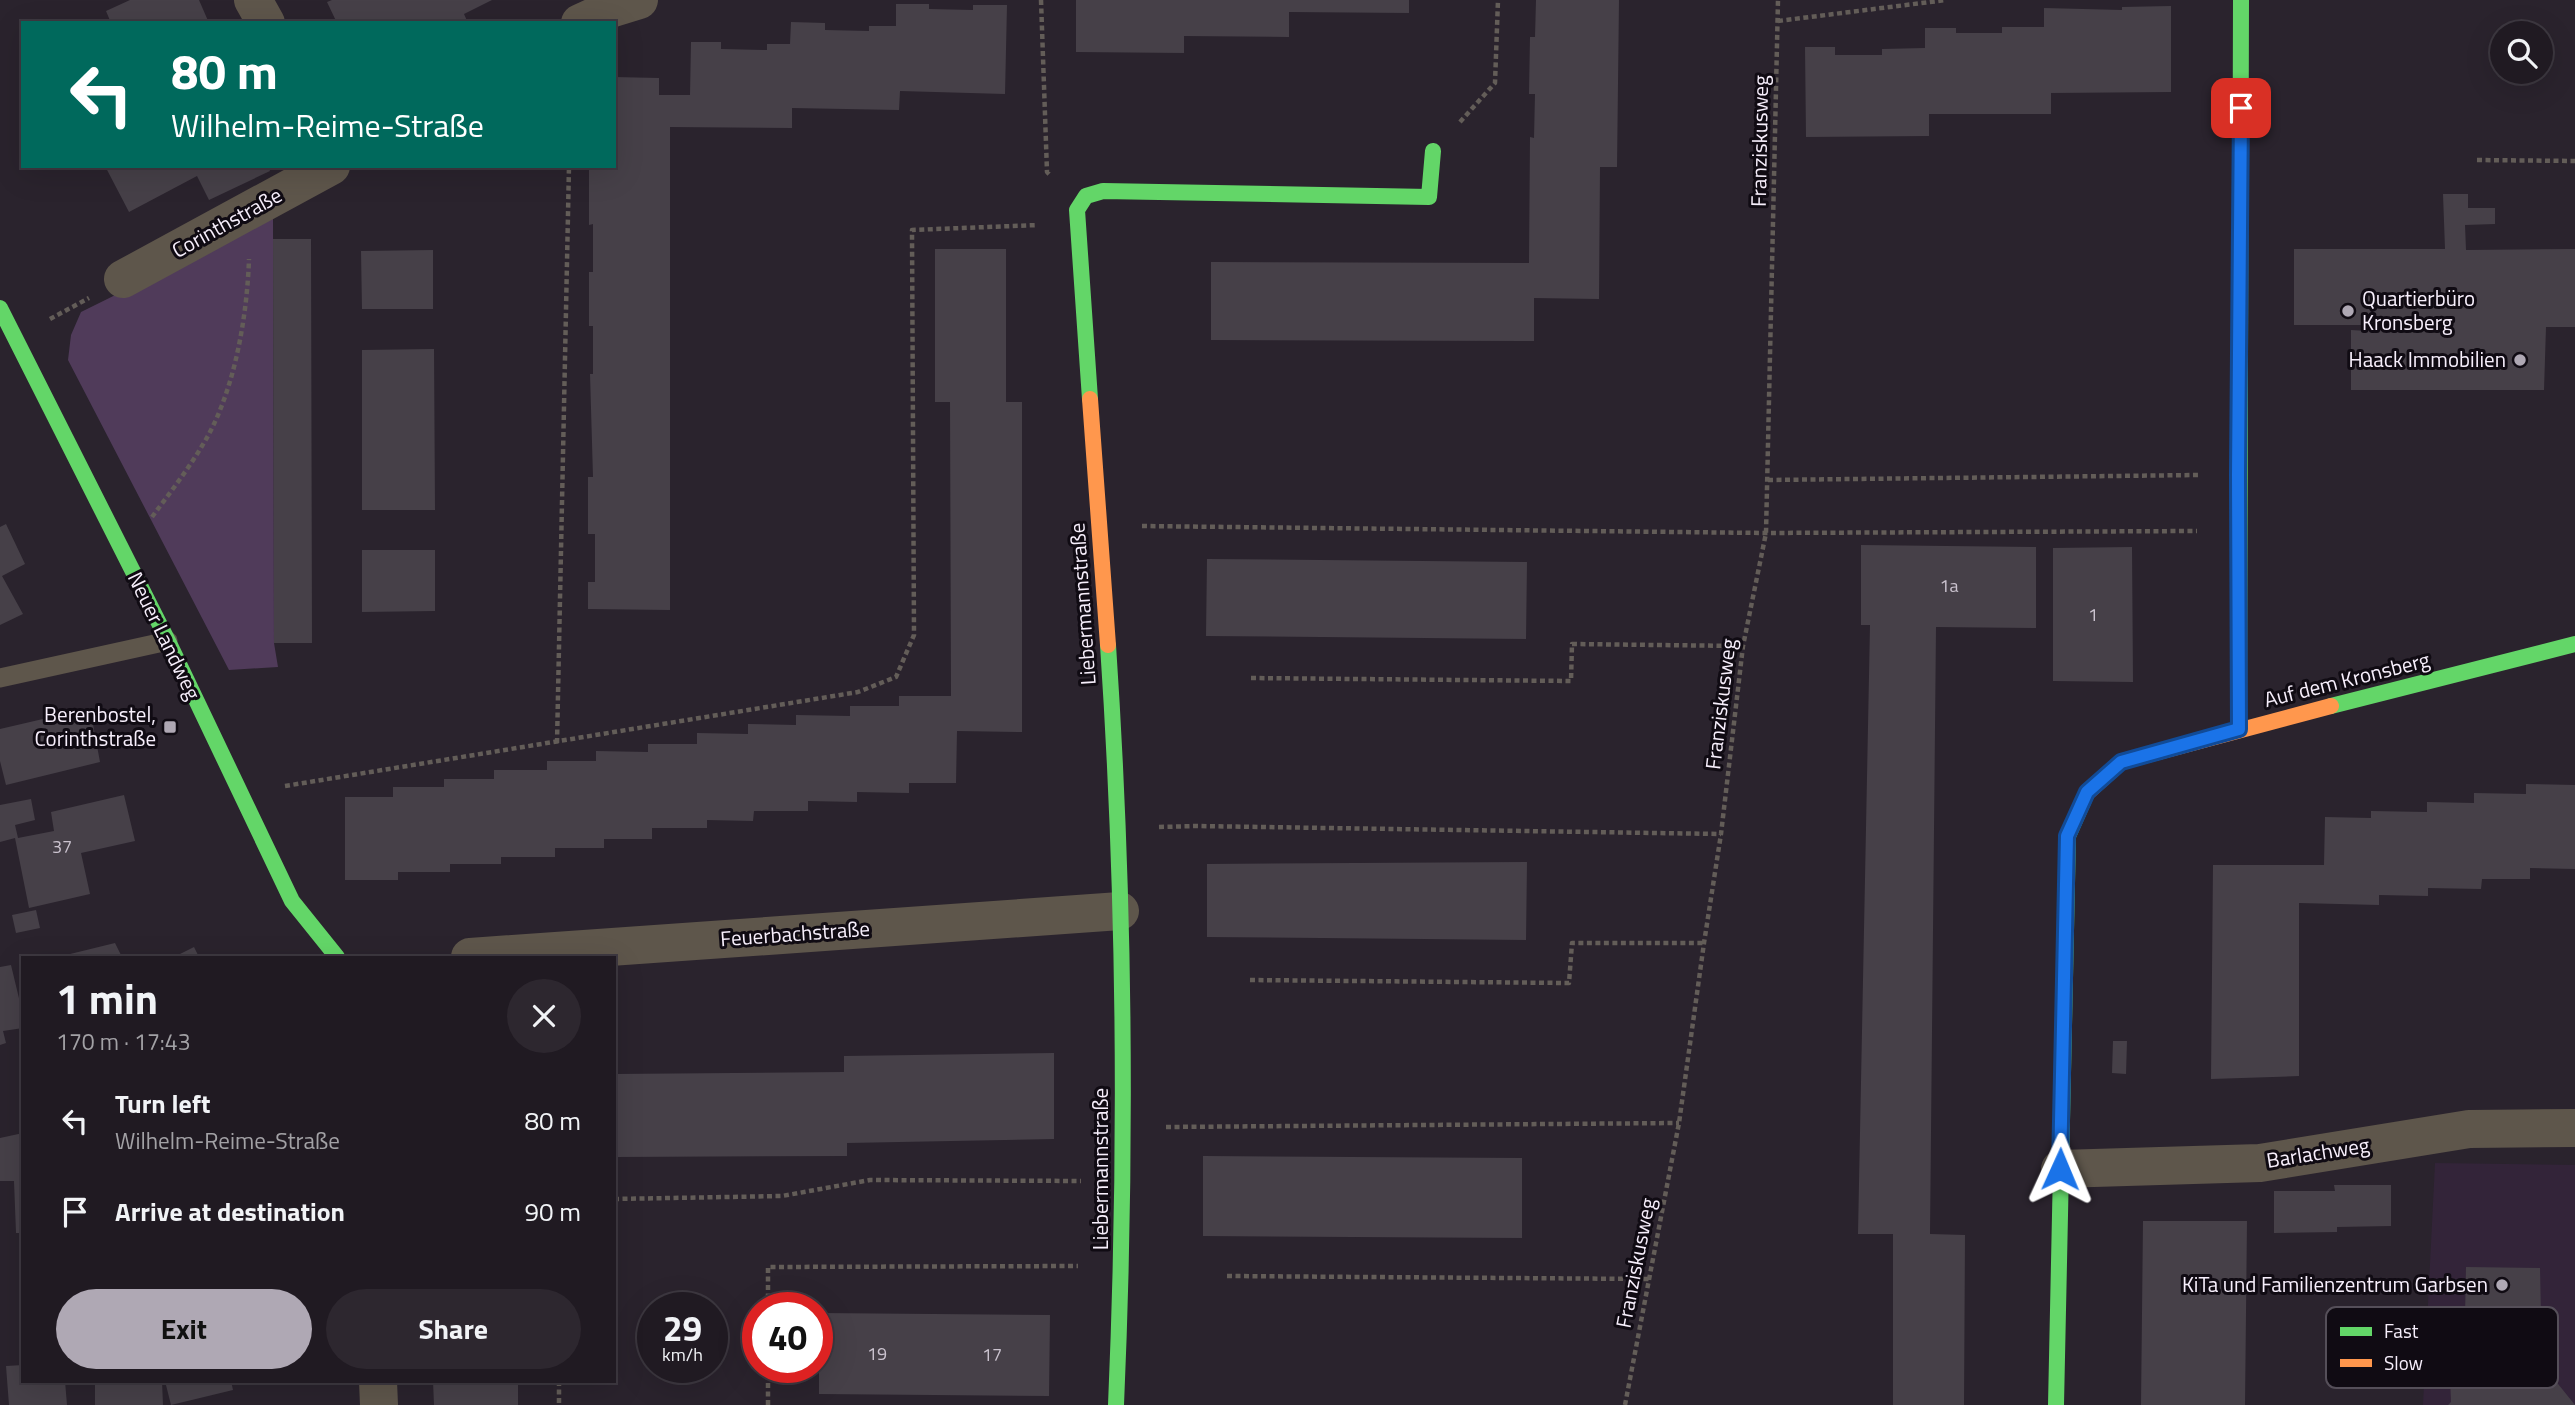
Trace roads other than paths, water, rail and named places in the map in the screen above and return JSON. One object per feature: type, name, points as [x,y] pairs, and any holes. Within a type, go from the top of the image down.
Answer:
[{"type":"street","points":[[253,0],[265,21]]},
{"type":"street","points":[[584,21],[612,8],[639,0]]},
{"type":"street","points":[[2239,729],[2241,0]]},
{"type":"street","name":"Liebermannstraße","points":[[1116,1405],[1122,1182],[1118,829],[1077,211],[1082,198],[1091,192],[1103,191],[1429,197],[1433,151]]},
{"type":"street","name":"Corinthstraße","points":[[123,279],[327,168]]},
{"type":"street","name":"Neuer Landweg","points":[[0,308],[168,641],[292,901],[336,956]]},
{"type":"street","name":"Auf dem Kronsberg","points":[[2056,1405],[2067,836],[2087,792],[2121,762],[2239,729],[2575,644]]},
{"type":"street","name":"Feuerbachstraße","points":[[484,956],[1119,911]]},
{"type":"street","name":"Barlachweg","points":[[2060,1169],[2260,1163],[2469,1129],[2575,1128]]},
{"type":"street","points":[[378,1383],[379,1405]]},
{"type":"lane","points":[[0,678],[168,641]]},
{"type":"place","name":"Quartierbüro Kronsberg","points":[[2348,311]]},
{"type":"place","name":"Haack Immobilien","points":[[2520,360]]},
{"type":"place","name":"Berenbostel, Corinthstraße","points":[[170,727]]},
{"type":"place","name":"KiTa und Familienzentrum Garbsen","points":[[2502,1285]]}]
